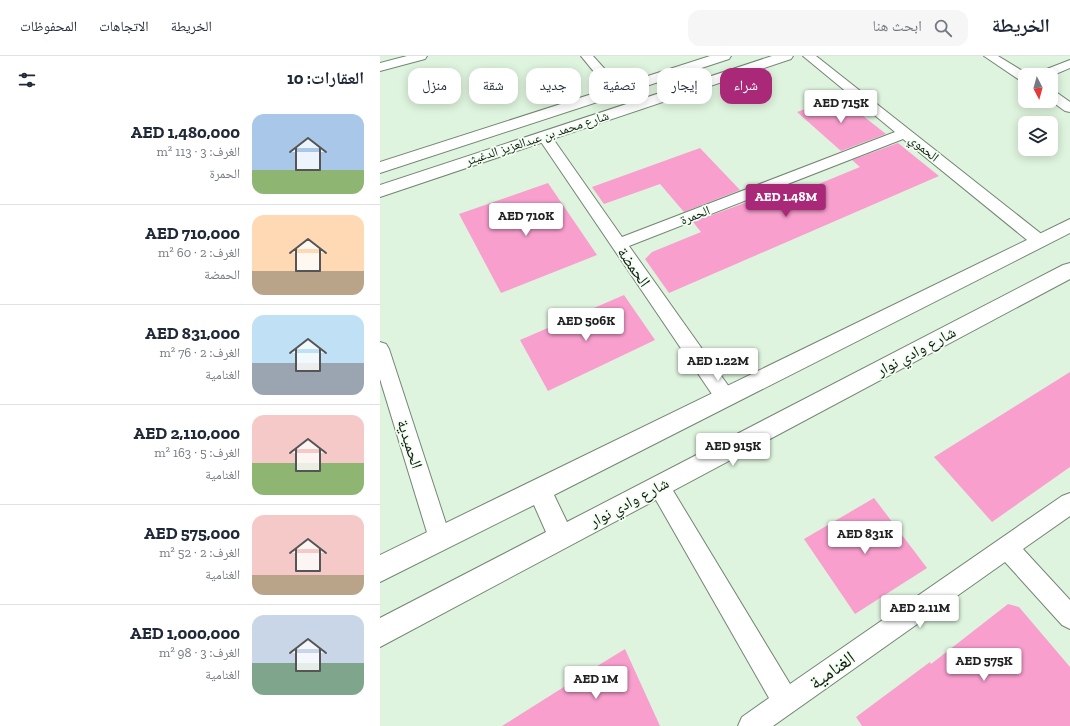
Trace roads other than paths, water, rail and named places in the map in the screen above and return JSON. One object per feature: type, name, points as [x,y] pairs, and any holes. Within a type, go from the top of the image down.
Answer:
[{"type":"street","points":[[380,68],[422,56]]},
{"type":"street","points":[[587,56],[597,68]]},
{"type":"street","name":"شارع محمد بن عبدالعزيز الدغيثر","points":[[649,81],[724,56]]},
{"type":"street","name":"شارع محمد بن عبدالعزيز الدغيثر","points":[[380,190],[786,56]]},
{"type":"street","name":"الحموي","points":[[809,56],[1038,240]]},
{"type":"street","points":[[990,56],[1018,74]]},
{"type":"street","points":[[1058,69],[1070,64]]},
{"type":"street","points":[[1058,100],[1070,108]]},
{"type":"street","name":"شارع محمد بن عبدالعزيز الدغيثر","points":[[380,168],[589,101]]},
{"type":"street","name":"الحمرة","points":[[619,244],[905,133]]},
{"type":"street","name":"الحمضة","points":[[544,136],[725,397]]},
{"type":"street","points":[[380,569],[1070,225]]},
{"type":"street","name":"شارع وادي نوار","points":[[380,633],[1070,270]]},
{"type":"street","name":"الحميدية","points":[[380,349],[440,539]]},
{"type":"street","points":[[659,486],[786,702]]},
{"type":"street","points":[[539,490],[561,538]]},
{"type":"street","name":"الغنامية","points":[[751,726],[1070,503]]},
{"type":"street","points":[[1006,547],[1070,617]]}]
